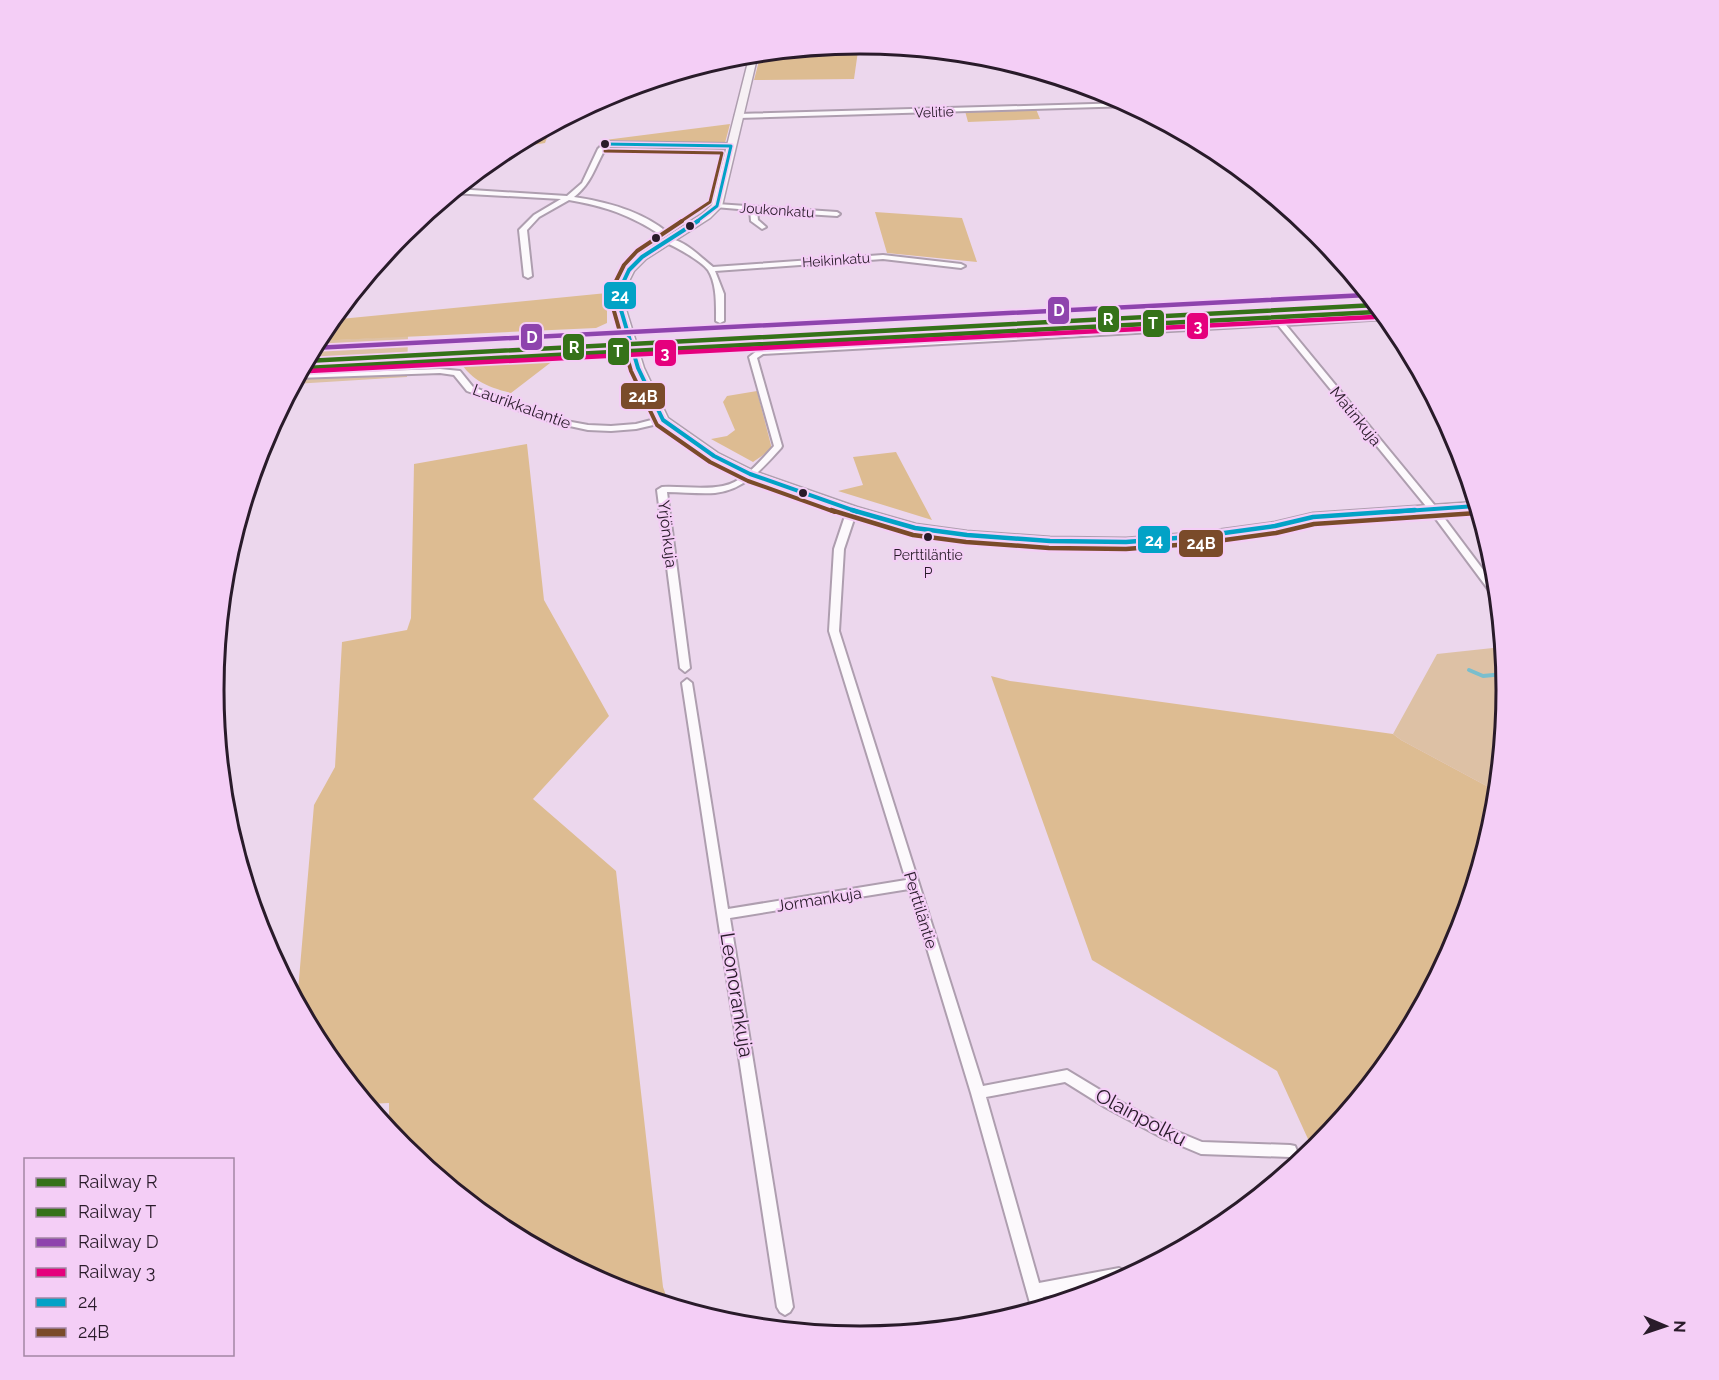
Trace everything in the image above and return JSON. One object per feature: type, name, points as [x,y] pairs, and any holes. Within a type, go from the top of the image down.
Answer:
[{"type":"street","points":[[752,63],[717,206],[706,216],[666,237],[642,257],[629,270],[621,287],[619,303],[638,368],[663,420],[714,456],[750,474],[852,510],[915,528],[967,535],[1050,541],[1126,542],[1202,536],[1275,526],[1323,516],[1468,507]]},
{"type":"street","name":"Velitie","points":[[738,116],[1110,106]]},
{"type":"street","points":[[528,276],[524,230],[533,217],[567,199],[588,180],[605,144],[731,147]]},
{"type":"street","points":[[464,192],[567,199],[622,210],[680,245],[711,269],[720,294],[720,321]]},
{"type":"street","name":"Joukonkatu","points":[[717,206],[837,214]]},
{"type":"street","points":[[753,209],[755,221],[762,227]]},
{"type":"street","name":"Heikinkatu","points":[[711,269],[883,257],[961,266]]},
{"type":"street","points":[[750,474],[778,446],[754,364],[753,357],[760,352],[1374,318]]},
{"type":"street","name":"Matinkuja","points":[[1280,322],[1433,509],[1485,579]]},
{"type":"street","name":"Laurikkalantie","points":[[307,376],[411,370],[458,374],[466,386],[565,424],[596,430],[616,430],[637,428],[663,420]]},
{"type":"street","name":"Yrjönkuja","points":[[685,668],[662,490],[725,489],[750,474]]},
{"type":"street","name":"Perttiläntie","points":[[852,510],[839,549],[834,631],[978,1094],[1037,1300]]},
{"type":"street","name":"Leonorankuja","points":[[687,683],[785,1307]]},
{"type":"street","name":"Jormankuja","points":[[725,914],[913,884]]},
{"type":"street","name":"Olainpolku","points":[[978,1094],[1067,1076],[1130,1114],[1201,1148],[1290,1151]]},
{"type":"street","points":[[1035,1292],[1101,1279]]},
{"type":"shaded area","points":[[858,54],[854,79],[754,80],[759,62],[818,55]]},
{"type":"shaded area","points":[[1036,109],[1040,119],[968,122],[965,111]]},
{"type":"shaded area","points":[[730,124],[725,143],[605,140]]},
{"type":"shaded area","points":[[548,136],[545,143],[532,145]]},
{"type":"shaded area","points":[[875,212],[962,218],[977,262],[887,253]]},
{"type":"shaded area","points":[[607,293],[607,323],[596,328],[329,340],[344,319]]},
{"type":"shaded area","points":[[408,336],[407,377],[303,383],[329,340]]},
{"type":"shaded area","points":[[595,348],[624,358],[554,360],[511,393],[479,381],[467,371],[457,356]]},
{"type":"shaded area","points":[[757,391],[772,449],[753,462],[711,439],[727,436],[735,430],[723,402],[727,396]]},
{"type":"shaded area","points":[[527,444],[544,600],[609,716],[533,799],[616,871],[663,1287],[666,1295],[616,1278],[541,1241],[472,1195],[440,1168],[389,1118],[389,1103],[377,1104],[331,1043],[298,988],[314,805],[335,767],[342,642],[407,630],[411,618],[414,464]]},
{"type":"shaded area","points":[[896,452],[932,520],[838,491],[863,485],[853,457]]},
{"type":"shaded area","points":[[1494,648],[1496,690],[1488,787],[1393,734],[1437,654]]},
{"type":"shaded area","points":[[991,676],[1010,681],[1393,734],[1488,787],[1474,855],[1462,894],[1430,971],[1410,1008],[1364,1077],[1309,1140],[1277,1071],[1092,960]]},
{"type":"waterway","points":[[1220,318],[1371,312]]},
{"type":"waterway","points":[[1469,670],[1483,676],[1495,675]]},
{"type":"rail line","name":"D","points":[[324,347],[1358,295]]},
{"type":"rail line","name":"R","points":[[316,360],[1366,306]]},
{"type":"rail line","name":"T","points":[[312,368],[1371,312]]},
{"type":"rail line","name":"3","points":[[310,371],[1374,317]]},
{"type":"transit line","name":"24","points":[[605,144],[731,146],[717,206],[706,216],[642,257],[629,270],[621,287],[619,303],[638,368],[663,420],[714,456],[750,474],[852,510],[915,528],[967,535],[1050,541],[1126,542],[1202,536],[1275,526],[1313,517],[1468,507]]},
{"type":"transit line","name":"24B","points":[[605,151],[722,153],[710,202],[637,251],[624,265],[614,285],[612,304],[631,371],[657,425],[710,462],[748,481],[850,517],[913,535],[966,542],[1049,548],[1126,549],[1203,543],[1276,533],[1314,524],[1470,513]]},
{"type":"place","name":"Perttiläntie P","points":[[928,537]]}]
